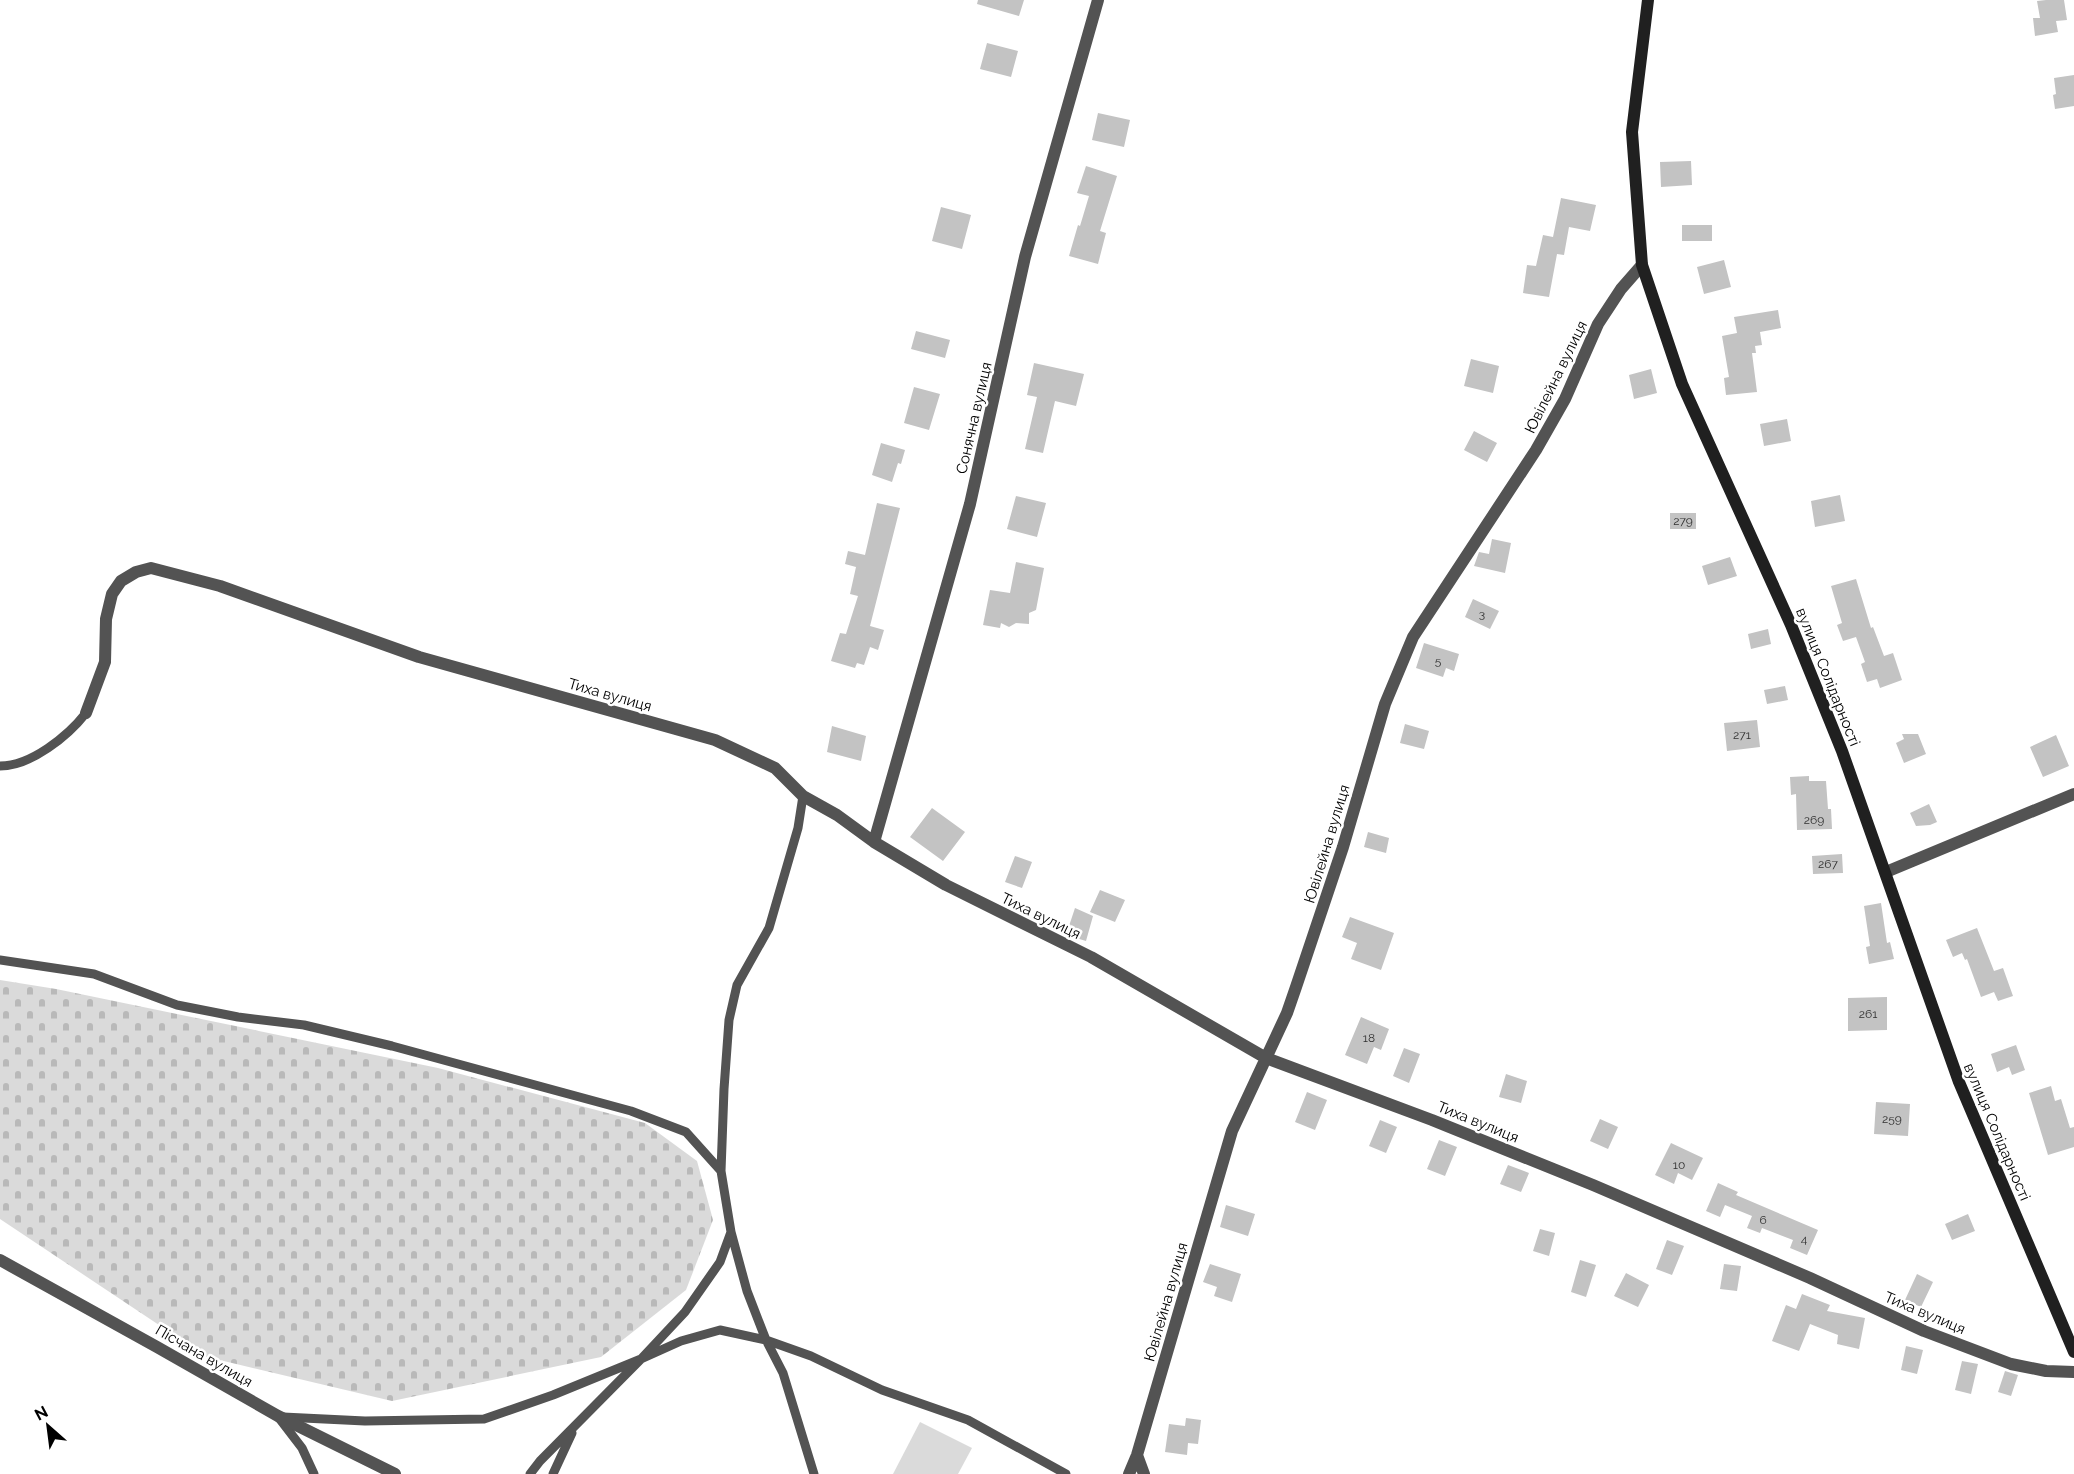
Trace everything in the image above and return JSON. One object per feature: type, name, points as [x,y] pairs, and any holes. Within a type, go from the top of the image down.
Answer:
[{"type":"main road","name":"вулиця Солідарності","points":[[1648,0],[1632,132],[1642,265],[1682,384],[1791,625],[1842,751],[1959,1082],[2074,1352]]},
{"type":"street","name":"Сонячна вулиця","points":[[874,842],[970,504],[1025,257],[1098,0]]},
{"type":"street","name":"Ювілейна вулиця","points":[[1130,1474],[1232,1131],[1296,987],[1343,847],[1385,704],[1413,637],[1536,450],[1565,399],[1598,324],[1621,289],[1642,265]]},
{"type":"street","name":"Тиха вулиця","points":[[86,713],[105,662],[106,619],[112,594],[122,581],[136,572],[151,568],[220,586],[419,657],[715,740],[775,768],[803,796],[837,815],[874,842],[946,885],[1091,957],[1266,1058],[1432,1120],[1593,1185],[1810,1278],[1924,1331],[2010,1364],[2046,1371],[2074,1372]]},
{"type":"street","points":[[1886,872],[2074,794]]},
{"type":"street","name":"Пісчана вулиця","points":[[0,1260],[278,1416],[394,1474]]},
{"type":"street","points":[[1137,1455],[1144,1474]]},
{"type":"lane","points":[[0,766],[34,758],[74,729],[86,713]]},
{"type":"lane","points":[[803,796],[798,828],[769,928],[737,985],[729,1020],[721,1171],[730,1232],[747,1291],[766,1340],[783,1372],[814,1474]]},
{"type":"lane","points":[[0,960],[94,974],[177,1005],[238,1017],[303,1025],[415,1052],[631,1111],[686,1132],[721,1171]]},
{"type":"lane","points":[[530,1474],[685,1312],[720,1262],[730,1232]]},
{"type":"lane","points":[[278,1416],[365,1421],[484,1419],[553,1395],[681,1341],[720,1330],[766,1340],[811,1356],[882,1390],[968,1420],[1066,1474]]},
{"type":"lane","points":[[278,1416],[302,1448],[314,1474]]},
{"type":"lane","points":[[553,1474],[576,1424]]},
{"type":"green space","points":[[0,980],[56,989],[438,1068],[645,1123],[697,1161],[713,1220],[686,1290],[601,1357],[392,1401],[207,1357],[0,1219]]},
{"type":"green space","points":[[920,1422],[972,1448],[958,1474],[893,1474]]},
{"type":"building","points":[[978,0],[1024,0],[1019,16],[977,4]]},
{"type":"building","points":[[2064,0],[2067,20],[2056,21],[2058,32],[2035,36],[2033,18],[2040,18],[2037,1]]},
{"type":"building","points":[[987,43],[1018,51],[1011,77],[980,69]]},
{"type":"building","points":[[2074,75],[2074,106],[2055,109],[2054,78]]},
{"type":"building","points":[[1098,113],[1130,120],[1124,147],[1092,140]]},
{"type":"building","points":[[1691,161],[1692,185],[1661,187],[1660,162]]},
{"type":"building","points":[[1086,166],[1117,176],[1100,231],[1106,233],[1098,264],[1069,256],[1089,196],[1077,193]]},
{"type":"building","points":[[1561,198],[1596,205],[1590,231],[1569,227],[1564,255],[1557,254],[1549,297],[1523,293],[1527,265],[1536,266],[1543,235],[1553,237]]},
{"type":"building","points":[[941,207],[971,215],[962,249],[932,241]]},
{"type":"building","points":[[1682,225],[1712,225],[1712,241],[1682,241]]},
{"type":"building","points":[[1724,260],[1731,287],[1704,294],[1697,267]]},
{"type":"building","points":[[1778,310],[1781,328],[1760,332],[1762,345],[1755,346],[1756,353],[1752,353],[1757,392],[1726,395],[1724,378],[1729,377],[1722,336],[1737,333],[1734,317]]},
{"type":"building","points":[[916,331],[950,340],[945,358],[911,349]]},
{"type":"building","points":[[1471,359],[1499,366],[1493,393],[1464,386]]},
{"type":"building","points":[[1034,363],[1084,374],[1076,406],[1055,401],[1043,453],[1025,449],[1037,397],[1027,395]]},
{"type":"building","points":[[1651,369],[1657,393],[1634,399],[1629,375]]},
{"type":"building","points":[[914,387],[940,394],[929,430],[904,423]]},
{"type":"building","points":[[1787,419],[1791,441],[1764,446],[1760,424]]},
{"type":"building","points":[[1474,431],[1497,443],[1487,462],[1464,450]]},
{"type":"building","points":[[881,443],[905,450],[892,482],[872,475]]},
{"type":"building","points":[[1840,495],[1845,521],[1815,527],[1811,501]]},
{"type":"building","points":[[1016,496],[1046,503],[1037,537],[1007,529]]},
{"type":"building","points":[[877,503],[900,508],[870,626],[884,630],[878,650],[870,647],[864,665],[857,663],[855,668],[831,661],[840,633],[846,634],[858,596],[850,594],[856,567],[845,564],[848,551],[865,555]]},
{"type":"building","points":[[1670,513],[1696,513],[1696,529],[1670,529]]},
{"type":"building","points":[[1492,539],[1511,543],[1505,573],[1474,566],[1479,552],[1489,554]]},
{"type":"building","points":[[1730,557],[1737,576],[1708,585],[1702,566]]},
{"type":"building","points":[[1016,562],[1044,568],[1036,610],[1029,613],[1029,624],[1016,623],[1009,627],[1001,623],[1000,628],[983,625],[990,590],[1010,593]]},
{"type":"building","points":[[1856,579],[1871,628],[1873,627],[1884,656],[1893,653],[1902,680],[1880,688],[1877,679],[1867,682],[1861,664],[1865,662],[1856,637],[1843,641],[1837,625],[1842,623],[1831,586]]},
{"type":"building","points":[[1473,599],[1499,611],[1490,629],[1465,617]]},
{"type":"building","points":[[1768,629],[1771,644],[1751,649],[1748,634]]},
{"type":"building","points":[[1424,643],[1459,654],[1454,671],[1446,668],[1443,677],[1416,668]]},
{"type":"building","points":[[1785,686],[1788,700],[1767,704],[1764,690]]},
{"type":"building","points":[[1757,720],[1760,747],[1727,751],[1724,723]]},
{"type":"building","points":[[1405,724],[1429,731],[1424,749],[1400,743]]},
{"type":"building","points":[[832,726],[866,736],[861,761],[827,752]]},
{"type":"building","points":[[1902,734],[1918,734],[1926,754],[1904,763],[1896,743],[1904,739]]},
{"type":"building","points":[[2056,735],[2069,766],[2043,777],[2030,747]]},
{"type":"building","points":[[1809,776],[1809,781],[1826,781],[1832,829],[1797,830],[1796,794],[1791,795],[1790,777]]},
{"type":"building","points":[[1929,804],[1937,822],[1916,826],[1910,813]]},
{"type":"building","points":[[932,808],[965,832],[943,861],[910,837]]},
{"type":"building","points":[[1368,832],[1389,838],[1386,853],[1364,847]]},
{"type":"building","points":[[1842,854],[1843,873],[1813,874],[1812,856]]},
{"type":"building","points":[[1015,856],[1032,862],[1022,888],[1005,882]]},
{"type":"building","points":[[1100,890],[1125,900],[1115,922],[1090,912]]},
{"type":"building","points":[[1881,903],[1887,943],[1890,942],[1894,959],[1869,964],[1866,947],[1870,946],[1864,906]]},
{"type":"building","points":[[1075,908],[1093,916],[1086,941],[1066,935]]},
{"type":"building","points":[[1350,917],[1394,933],[1381,970],[1351,959],[1357,943],[1342,937]]},
{"type":"building","points":[[1977,928],[1994,971],[2003,968],[2013,996],[1998,1001],[1994,992],[1981,997],[1967,959],[1965,960],[1962,953],[1953,957],[1946,940]]},
{"type":"building","points":[[1887,997],[1887,1030],[1848,1031],[1848,998]]},
{"type":"building","points":[[1361,1017],[1389,1029],[1381,1050],[1374,1047],[1367,1064],[1345,1055]]},
{"type":"building","points":[[2016,1045],[2025,1070],[2012,1075],[2009,1067],[1997,1072],[1991,1054]]},
{"type":"building","points":[[1404,1048],[1420,1054],[1409,1083],[1393,1076]]},
{"type":"building","points":[[1506,1074],[1527,1081],[1521,1103],[1499,1097]]},
{"type":"building","points":[[2051,1086],[2055,1101],[2061,1099],[2070,1128],[2074,1127],[2074,1147],[2048,1155],[2029,1093]]},
{"type":"building","points":[[1307,1092],[1327,1100],[1315,1130],[1295,1122]]},
{"type":"building","points":[[1876,1102],[1910,1104],[1908,1136],[1874,1134]]},
{"type":"building","points":[[1600,1119],[1618,1127],[1608,1149],[1590,1141]]},
{"type":"building","points":[[1380,1120],[1397,1127],[1386,1153],[1369,1146]]},
{"type":"building","points":[[1439,1140],[1457,1147],[1445,1176],[1427,1169]]},
{"type":"building","points":[[1671,1143],[1703,1158],[1692,1180],[1678,1173],[1674,1184],[1655,1175]]},
{"type":"building","points":[[1508,1165],[1529,1173],[1521,1192],[1500,1184]]},
{"type":"building","points":[[1718,1183],[1738,1192],[1736,1195],[1818,1230],[1807,1255],[1790,1248],[1793,1240],[1762,1228],[1760,1233],[1747,1228],[1752,1216],[1725,1205],[1720,1217],[1706,1211]]},
{"type":"building","points":[[1226,1205],[1255,1214],[1248,1236],[1220,1227]]},
{"type":"building","points":[[1968,1214],[1975,1231],[1952,1240],[1945,1224]]},
{"type":"building","points":[[1540,1229],[1555,1233],[1549,1256],[1533,1251]]},
{"type":"building","points":[[1667,1240],[1684,1246],[1672,1275],[1656,1269]]},
{"type":"building","points":[[1580,1260],[1596,1265],[1586,1297],[1571,1292]]},
{"type":"building","points":[[1210,1264],[1241,1274],[1232,1302],[1214,1296],[1217,1287],[1203,1282]]},
{"type":"building","points":[[1724,1264],[1741,1266],[1737,1291],[1720,1289]]},
{"type":"building","points":[[1626,1273],[1649,1285],[1638,1307],[1614,1296]]},
{"type":"building","points":[[1917,1274],[1933,1282],[1921,1307],[1905,1300]]},
{"type":"building","points":[[1802,1294],[1830,1305],[1827,1311],[1865,1318],[1859,1349],[1837,1344],[1838,1335],[1810,1324],[1799,1351],[1772,1341],[1786,1305],[1796,1309]]},
{"type":"building","points":[[1906,1346],[1923,1350],[1917,1374],[1901,1370]]},
{"type":"building","points":[[1962,1361],[1978,1364],[1971,1394],[1955,1390]]},
{"type":"building","points":[[2005,1371],[2018,1375],[2011,1396],[1998,1392]]},
{"type":"building","points":[[1186,1418],[1201,1420],[1198,1444],[1188,1443],[1187,1455],[1165,1452],[1169,1424],[1185,1426]]}]
